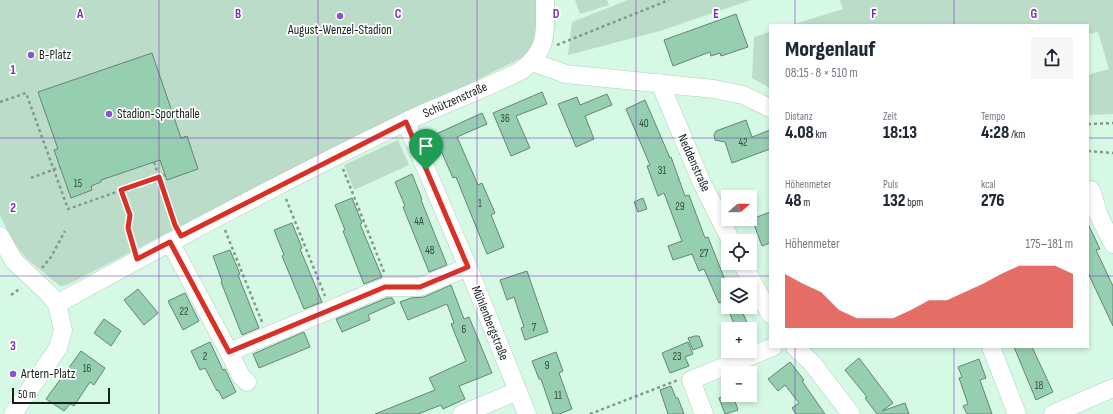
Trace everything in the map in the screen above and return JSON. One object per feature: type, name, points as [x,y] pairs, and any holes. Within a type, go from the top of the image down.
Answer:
[{"type":"street","points":[[545,0],[545,31],[536,57],[566,74],[714,89],[743,95],[769,108]]},
{"type":"street","name":"Schützenstraße","points":[[53,298],[137,259],[406,122],[512,75],[522,70],[536,57]]},
{"type":"street","name":"Neddenstraße","points":[[660,83],[701,181],[728,234]]},
{"type":"street","name":"Mühlenbergstraße","points":[[406,122],[468,267],[527,414]]},
{"type":"street","points":[[1091,190],[1099,216],[1113,244]]},
{"type":"street","points":[[0,236],[7,265],[53,298],[62,330],[58,348],[13,414]]},
{"type":"street","points":[[175,239],[241,376],[247,382]]},
{"type":"street","points":[[229,352],[385,287],[420,287],[468,267]]},
{"type":"street","points":[[746,270],[769,312]]},
{"type":"street","points":[[704,414],[691,380],[771,348]]},
{"type":"street","points":[[796,348],[812,363],[851,414]]},
{"type":"street","points":[[991,348],[1017,414]]},
{"type":"street","points":[[1053,414],[1113,388]]},
{"type":"street","points":[[462,414],[518,391]]},
{"type":"path","points":[[536,57],[670,0]]},
{"type":"path","points":[[0,102],[26,92],[68,209],[165,175]]},
{"type":"path","points":[[1089,124],[1113,123]]},
{"type":"path","points":[[1089,151],[1113,153]]},
{"type":"path","points":[[338,156],[390,287]]},
{"type":"path","points":[[154,162],[175,225],[175,239]]},
{"type":"path","points":[[31,178],[60,167]]},
{"type":"path","points":[[280,185],[331,310]]},
{"type":"path","points":[[121,190],[130,215],[128,228],[137,259]]},
{"type":"path","points":[[220,216],[267,336]]},
{"type":"path","points":[[590,414],[683,378],[691,380]]},
{"type":"green space","points":[[0,0],[538,0],[538,35],[528,55],[227,202],[67,285],[60,286],[28,260],[15,245],[0,216]]},
{"type":"green space","points":[[575,0],[607,0],[609,5],[580,14]]},
{"type":"green space","points":[[628,0],[751,0],[660,31],[568,55],[572,22]]},
{"type":"green space","points":[[840,0],[1113,0],[1113,114],[1089,115],[1089,75],[1109,69],[1098,32],[1089,34],[1089,24],[794,24],[843,9]]},
{"type":"green space","points":[[769,32],[769,87],[752,78],[754,37]]},
{"type":"green space","points":[[398,140],[409,165],[354,190],[344,165]]},
{"type":"building","points":[[736,14],[748,47],[721,56],[720,53],[711,56],[710,52],[673,66],[664,40]]},
{"type":"building","name":"Stadion-Sporthalle","points":[[152,53],[181,138],[187,136],[198,169],[167,180],[160,160],[101,180],[101,182],[91,186],[92,190],[71,198],[54,150],[58,149],[38,92]]},
{"type":"building","points":[[542,92],[547,104],[516,116],[530,148],[511,156],[493,113]]},
{"type":"building","points":[[607,94],[612,105],[585,116],[594,139],[576,147],[558,104],[577,97],[580,105]]},
{"type":"building","points":[[645,100],[670,158],[671,157],[685,196],[689,195],[705,238],[708,237],[724,278],[721,278],[721,302],[719,303],[704,269],[699,271],[692,254],[673,260],[668,246],[682,241],[664,193],[658,196],[647,166],[650,165],[626,109]]},
{"type":"building","points":[[482,113],[487,124],[457,137],[478,185],[482,183],[495,213],[491,215],[504,247],[487,254],[456,177],[453,178],[434,135]]},
{"type":"building","points":[[746,120],[752,137],[769,130],[769,149],[732,163],[725,142],[715,140],[714,135],[716,131]]},
{"type":"building","points":[[412,174],[447,265],[429,272],[403,207],[405,206],[395,182]]},
{"type":"building","points":[[352,198],[362,223],[360,224],[382,277],[364,284],[343,231],[345,230],[335,205]]},
{"type":"building","points":[[643,198],[647,209],[638,212],[634,202]]},
{"type":"building","points":[[769,212],[769,243],[762,246],[755,226],[757,226],[757,217]]},
{"type":"building","points":[[292,223],[302,248],[300,249],[322,302],[304,309],[282,256],[284,255],[274,230]]},
{"type":"building","points":[[1089,226],[1100,249],[1096,250],[1113,286],[1113,326],[1089,275]]},
{"type":"building","points":[[230,250],[240,274],[238,275],[259,328],[242,335],[221,282],[222,281],[213,256]]},
{"type":"building","points":[[527,271],[548,332],[525,340],[521,328],[524,327],[514,297],[507,300],[500,280]]},
{"type":"building","points":[[451,285],[464,319],[469,317],[492,373],[459,386],[465,399],[443,409],[441,405],[418,414],[375,414],[435,390],[429,378],[466,361],[451,324],[454,323],[447,304],[408,320],[400,302],[411,298],[424,297]]},
{"type":"building","points":[[138,289],[158,313],[144,325],[124,300]]},
{"type":"building","points":[[185,293],[199,321],[183,330],[168,301]]},
{"type":"building","points":[[387,298],[392,298],[395,303],[368,315],[370,320],[342,332],[336,319]]},
{"type":"building","points":[[730,314],[743,314],[747,322],[733,322]]},
{"type":"building","points":[[104,319],[121,331],[111,346],[94,333]]},
{"type":"building","points":[[304,332],[310,347],[259,368],[253,354]]},
{"type":"building","points":[[699,336],[703,346],[693,350],[688,338]]},
{"type":"building","points":[[210,342],[223,370],[225,369],[236,392],[223,399],[205,368],[200,370],[191,351]]},
{"type":"building","points":[[688,342],[693,354],[685,357],[689,366],[670,373],[662,353]]},
{"type":"building","points":[[1014,348],[1032,348],[1053,392],[1036,400]]},
{"type":"building","points":[[81,351],[105,368],[94,385],[90,382],[74,406],[70,404],[64,411],[46,399]]},
{"type":"building","points":[[556,352],[563,371],[559,373],[572,409],[559,414],[553,414],[541,379],[539,379],[532,361]]},
{"type":"building","points":[[859,358],[893,403],[882,411],[905,403],[909,414],[877,414],[865,398],[867,397],[845,370]]},
{"type":"building","points":[[979,359],[986,378],[980,380],[992,414],[967,414],[963,406],[968,404],[959,378],[962,377],[958,367]]},
{"type":"building","points":[[790,362],[804,380],[802,381],[825,414],[796,414],[792,408],[799,403],[785,385],[778,391],[768,379]]},
{"type":"building","points":[[671,386],[676,398],[678,398],[684,414],[668,414],[660,390]]},
{"type":"building","points":[[721,397],[721,402],[735,402],[738,410],[725,414],[719,398]]},
{"type":"place","name":"August-Wenzel-Stadion","points":[[340,16]]},
{"type":"place","name":"B-Platz","points":[[31,55]]},
{"type":"place","name":"Stadion-Sporthalle","points":[[109,114]]},
{"type":"place","name":"Artern-Platz","points":[[13,374]]},
{"type":"route","points":[[406,122],[426,170],[468,267],[420,287],[385,287],[229,352],[170,242],[137,259],[128,228],[130,215],[121,190],[159,177],[175,225],[181,236],[406,122]]}]
